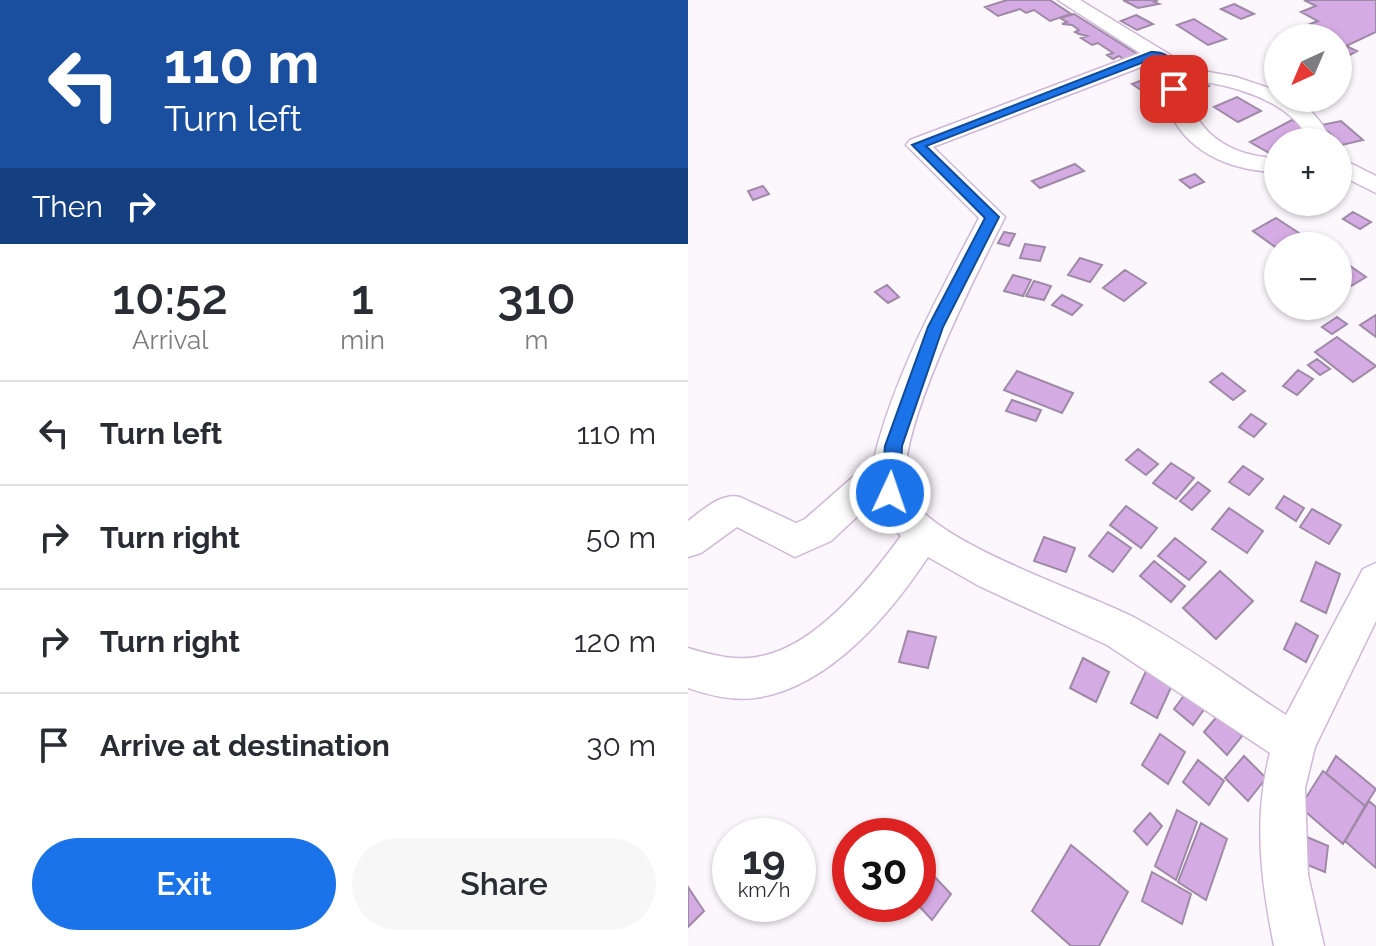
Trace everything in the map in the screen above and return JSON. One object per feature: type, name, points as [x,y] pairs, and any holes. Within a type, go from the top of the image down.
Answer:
[{"type":"street","points":[[1067,0],[1170,63],[1175,73],[1174,89],[1178,106],[1188,129],[1222,154],[1264,166]]},
{"type":"street","points":[[1155,54],[918,145],[992,217],[936,327],[894,446],[890,493],[904,514],[924,533],[969,562],[1122,632],[1266,728],[1294,743]]},
{"type":"street","points":[[1175,73],[1217,77],[1275,98],[1304,116],[1314,128]]},
{"type":"street","points":[[1352,172],[1376,186]]},
{"type":"street","points":[[688,541],[732,510],[746,512],[774,532],[795,541],[818,530],[866,486],[890,475]]},
{"type":"street","points":[[688,668],[716,678],[763,677],[805,660],[856,620],[896,574],[924,533]]},
{"type":"street","points":[[1299,946],[1284,875],[1283,788],[1294,743],[1376,581]]},
{"type":"building","points":[[1007,0],[1050,0],[1071,14],[1050,21],[1034,10],[1026,13],[1020,9],[998,16],[985,7]]},
{"type":"building","points":[[1123,0],[1158,0],[1154,2],[1159,4],[1138,8]]},
{"type":"building","points":[[1304,0],[1376,0],[1376,32],[1352,43],[1352,24],[1310,24],[1318,21],[1301,12],[1316,6]]},
{"type":"building","points":[[1234,4],[1254,14],[1241,19],[1221,9]]},
{"type":"building","points":[[1074,14],[1142,57],[1128,62],[1119,56],[1113,59],[1107,55],[1113,53],[1098,43],[1092,45],[1081,38],[1087,36],[1075,32],[1079,30],[1072,25],[1062,24],[1067,22],[1060,18]]},
{"type":"building","points":[[1136,15],[1153,24],[1137,30],[1121,21]]},
{"type":"building","points":[[1194,19],[1226,39],[1208,45],[1177,25]]},
{"type":"building","points":[[1195,78],[1209,86],[1194,93],[1180,85]]},
{"type":"building","points":[[1145,79],[1157,87],[1144,92],[1132,84]]},
{"type":"building","points":[[1237,97],[1261,111],[1238,122],[1214,107]]},
{"type":"building","points":[[1292,120],[1307,128],[1277,128]]},
{"type":"building","points":[[1341,121],[1349,128],[1324,128],[1321,125]]},
{"type":"building","points":[[1352,130],[1363,140],[1352,143]]},
{"type":"building","points":[[1264,135],[1264,150],[1250,142]]},
{"type":"building","points":[[1075,164],[1084,171],[1040,188],[1032,181]]},
{"type":"building","points":[[1195,174],[1204,182],[1190,188],[1180,180]]},
{"type":"building","points":[[763,186],[769,194],[753,200],[748,191]]},
{"type":"building","points":[[1352,213],[1371,222],[1360,229],[1343,219],[1352,216]]},
{"type":"building","points":[[1276,218],[1297,232],[1264,232],[1264,239],[1253,231]]},
{"type":"building","points":[[1004,232],[1015,234],[1009,246],[998,243]]},
{"type":"building","points":[[1025,244],[1045,247],[1040,261],[1020,258]]},
{"type":"building","points":[[1080,258],[1102,265],[1090,282],[1068,275]]},
{"type":"building","points":[[1352,267],[1366,277],[1352,285]]},
{"type":"building","points":[[1125,270],[1146,283],[1124,301],[1103,288]]},
{"type":"building","points":[[1013,275],[1031,280],[1023,296],[1004,291]]},
{"type":"building","points":[[1034,281],[1051,286],[1044,300],[1026,296]]},
{"type":"building","points":[[887,285],[899,297],[888,303],[875,292]]},
{"type":"building","points":[[1062,295],[1082,305],[1072,315],[1052,305]]},
{"type":"building","points":[[1376,315],[1376,337],[1360,325]]},
{"type":"building","points":[[1332,320],[1347,324],[1332,334],[1322,327]]},
{"type":"building","points":[[1337,337],[1376,366],[1353,382],[1315,352]]},
{"type":"building","points":[[1317,359],[1330,369],[1320,375],[1308,365]]},
{"type":"building","points":[[1298,370],[1313,379],[1297,395],[1283,386]]},
{"type":"building","points":[[1017,371],[1073,393],[1062,413],[1004,390]]},
{"type":"building","points":[[1222,373],[1245,391],[1233,400],[1210,382]]},
{"type":"building","points":[[1012,400],[1041,410],[1036,421],[1006,411]]},
{"type":"building","points":[[1251,414],[1266,424],[1254,437],[1239,427]]},
{"type":"building","points":[[1138,449],[1158,464],[1146,475],[1126,460]]},
{"type":"building","points":[[1171,463],[1194,478],[1176,499],[1153,483]]},
{"type":"building","points":[[1243,466],[1263,479],[1249,495],[1229,482]]},
{"type":"building","points":[[1198,482],[1210,491],[1192,510],[1180,501]]},
{"type":"building","points":[[1284,496],[1304,508],[1296,521],[1276,508]]},
{"type":"building","points":[[1126,506],[1157,528],[1141,548],[1110,525]]},
{"type":"building","points":[[1229,508],[1263,531],[1247,553],[1212,529]]},
{"type":"building","points":[[1312,509],[1341,525],[1329,544],[1300,527]]},
{"type":"building","points":[[1108,532],[1131,548],[1113,572],[1089,556]]},
{"type":"building","points":[[1044,537],[1075,548],[1066,572],[1034,561]]},
{"type":"building","points":[[1175,538],[1206,562],[1189,580],[1158,556]]},
{"type":"building","points":[[1154,561],[1185,586],[1171,602],[1140,576]]},
{"type":"building","points":[[1316,562],[1340,574],[1326,613],[1301,601]]},
{"type":"building","points":[[1220,571],[1253,601],[1216,639],[1183,608]]},
{"type":"building","points":[[1296,623],[1318,636],[1306,662],[1284,649]]},
{"type":"building","points":[[908,631],[936,637],[928,668],[899,662]]},
{"type":"building","points":[[1083,658],[1109,672],[1096,702],[1070,688]]},
{"type":"building","points":[[1148,667],[1174,681],[1157,718],[1131,703]]},
{"type":"building","points":[[1186,693],[1205,708],[1193,725],[1174,709]]},
{"type":"building","points":[[1219,714],[1242,736],[1227,755],[1204,732]]},
{"type":"building","points":[[1160,734],[1185,752],[1168,784],[1142,765]]},
{"type":"building","points":[[1244,756],[1266,778],[1248,801],[1225,778]]},
{"type":"building","points":[[1336,756],[1376,789],[1365,806],[1326,773]]},
{"type":"building","points":[[1198,760],[1224,781],[1209,805],[1183,782]]},
{"type":"building","points":[[1323,771],[1365,806],[1343,844],[1300,807]]},
{"type":"building","points":[[1369,801],[1376,807],[1376,868],[1345,841]]},
{"type":"building","points":[[1177,810],[1197,822],[1176,880],[1155,866]]},
{"type":"building","points":[[1150,813],[1162,826],[1147,845],[1134,831]]},
{"type":"building","points":[[1201,823],[1227,839],[1206,900],[1178,882]]},
{"type":"building","points":[[1307,837],[1328,846],[1325,872],[1303,863]]},
{"type":"building","points":[[1071,845],[1128,892],[1099,946],[1071,946],[1032,911]]},
{"type":"building","points":[[1152,872],[1191,894],[1182,924],[1142,901]]},
{"type":"building","points":[[936,878],[951,894],[936,915]]},
{"type":"building","points":[[688,887],[704,911],[688,927]]},
{"type":"route","points":[[890,493],[894,446],[936,327],[992,217],[925,156],[918,145],[1155,54],[1170,63],[1175,73],[1174,89]]}]
